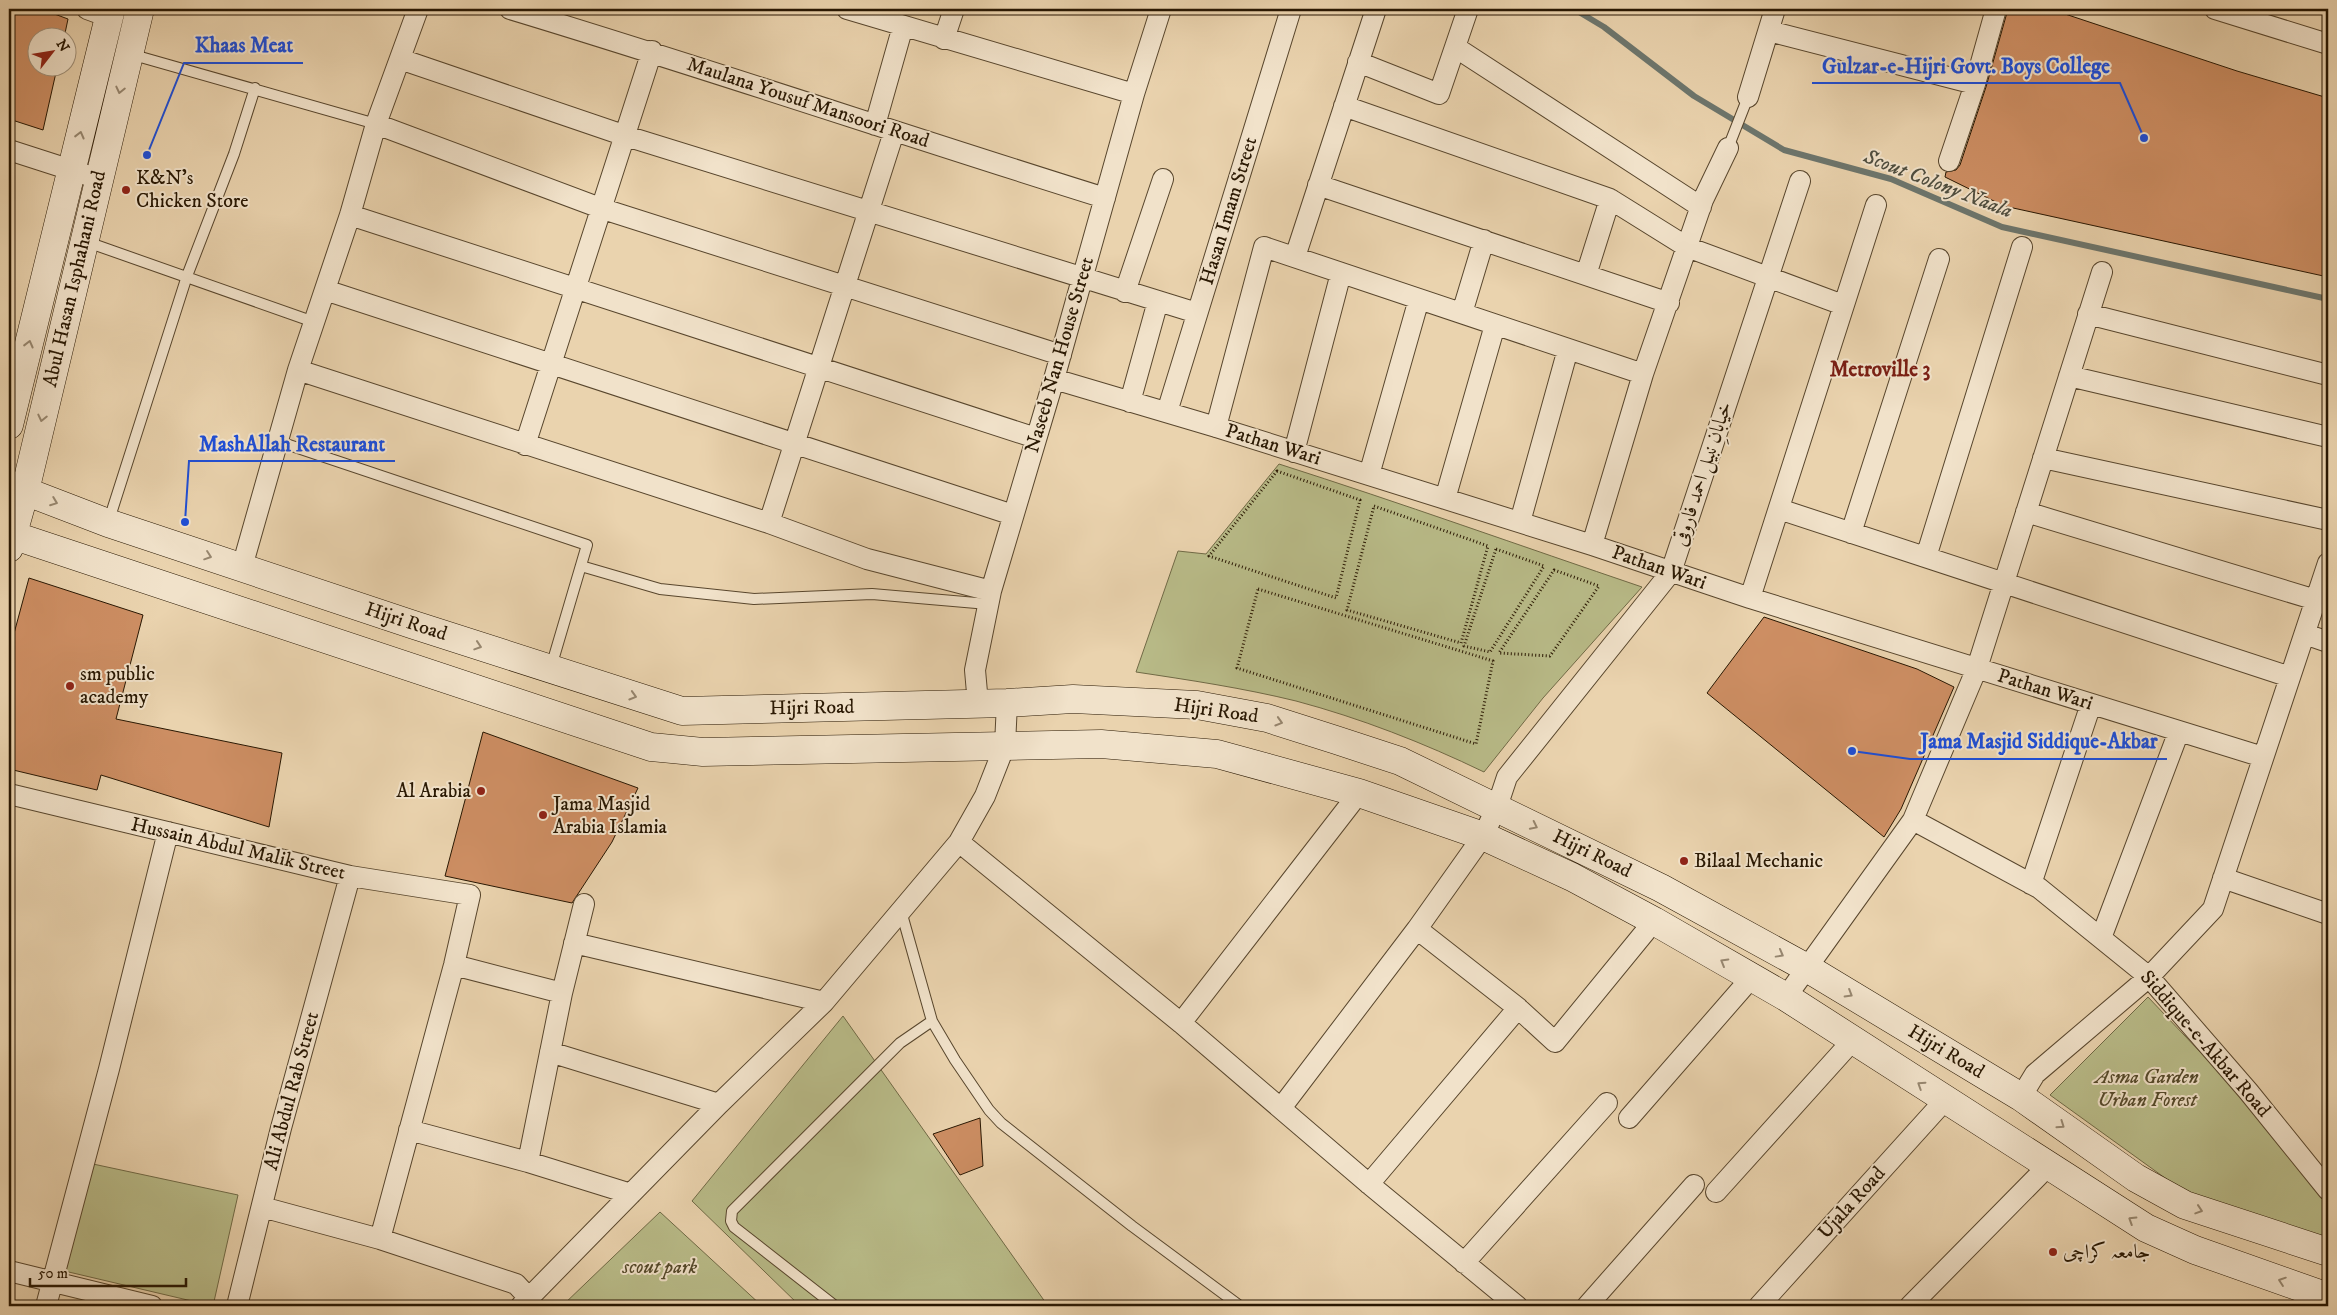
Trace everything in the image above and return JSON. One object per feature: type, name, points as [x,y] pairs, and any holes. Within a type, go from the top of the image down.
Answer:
[{"type":"main road","name":"Abul Hasan Isphahani Road","points":[[10,539],[17,488],[84,241],[140,9]]},
{"type":"main road","name":"Abul Hasan Isphahani Road","points":[[9,425],[71,171],[102,12]]},
{"type":"main road","name":"Hijri Road","points":[[17,488],[108,523],[682,711],[978,704],[1073,699],[1197,705],[1267,718],[1400,762],[1661,888],[1807,968],[2020,1098],[2136,1178],[2184,1205],[2328,1252]]},
{"type":"main road","name":"Hijri Road","points":[[10,539],[651,747],[703,752],[1101,744],[1217,754],[1359,793],[1483,836],[1572,877],[1654,921],[1786,997],[2047,1167],[2146,1228],[2194,1250],[2328,1297]]},
{"type":"main road","points":[[1978,1122],[2020,1098]]},
{"type":"main road","points":[[2014,1145],[2020,1098]]},
{"type":"street","points":[[242,567],[298,370],[350,215],[376,124],[418,9]]},
{"type":"street","name":"Maulana Yousuf Mansoori Road","points":[[510,9],[558,16],[652,51],[894,132],[1105,198]]},
{"type":"street","points":[[847,9],[1134,94]]},
{"type":"street","points":[[944,39],[954,9]]},
{"type":"street","name":"Naseeb Nan House Street","points":[[978,704],[975,670],[989,598],[1061,355],[1134,94],[1161,9]]},
{"type":"street","name":"Hasan Imam Street","points":[[1167,412],[1292,9]]},
{"type":"street","points":[[1295,257],[1376,9]]},
{"type":"street","points":[[1358,62],[1440,94],[1468,9]]},
{"type":"street","points":[[1748,97],[1775,9]]},
{"type":"street","points":[[1950,161],[1975,84],[1996,9]]},
{"type":"street","points":[[2215,9],[2243,13],[2328,44]]},
{"type":"street","points":[[875,125],[903,26]]},
{"type":"street","points":[[1769,32],[1975,84]]},
{"type":"street","points":[[1455,47],[1701,207]]},
{"type":"street","points":[[526,445],[652,51]]},
{"type":"street","points":[[400,59],[626,136],[1082,279],[1198,313]]},
{"type":"street","points":[[1344,106],[1610,199],[1687,247],[1843,305]]},
{"type":"street","points":[[376,124],[603,209],[1061,355]]},
{"type":"street","points":[[768,524],[894,132]]},
{"type":"street","points":[[1592,545],[1643,374],[1669,304],[1701,207],[1728,148]]},
{"type":"street","points":[[9,150],[99,179]]},
{"type":"street","points":[[1125,292],[1163,179]]},
{"type":"street","name":"خیابانِ نبیل احمد فاروقی","points":[[1281,1108],[1417,929],[1483,836],[1497,808],[1508,777],[1671,572],[1767,276],[1800,181]]},
{"type":"street","points":[[1318,185],[1669,304]]},
{"type":"street","points":[[1586,275],[1610,199]]},
{"type":"street","points":[[1750,598],[1876,204]]},
{"type":"street","points":[[350,215],[1036,438]]},
{"type":"street","points":[[1462,313],[1484,240]]},
{"type":"street","points":[[1216,427],[1264,247],[1643,374]]},
{"type":"street","points":[[1926,558],[2022,247]]},
{"type":"street","points":[[1851,533],[1940,259]]},
{"type":"street","points":[[1294,452],[1341,272]]},
{"type":"street","points":[[1786,997],[1913,820],[1977,668],[2102,272]]},
{"type":"street","points":[[325,290],[1013,516]]},
{"type":"street","points":[[1369,475],[1419,299]]},
{"type":"street","points":[[1130,402],[1158,302]]},
{"type":"street","points":[[2088,314],[2328,375]]},
{"type":"street","points":[[1445,499],[1495,324]]},
{"type":"street","points":[[1520,522],[1568,349]]},
{"type":"street","points":[[298,370],[989,598]]},
{"type":"street","points":[[2069,376],[2328,437]]},
{"type":"street","name":"Pathan Wari","points":[[1054,379],[1216,427],[1592,545],[1750,598],[2264,757]]},
{"type":"street","points":[[2043,458],[2328,520]]},
{"type":"street","points":[[1779,510],[2290,677]]},
{"type":"street","points":[[2026,512],[2316,600]]},
{"type":"street","points":[[2020,1098],[2035,1074],[2149,977],[2213,909],[2328,563]]},
{"type":"street","points":[[2305,634],[2328,642]]},
{"type":"street","points":[[262,1207],[380,1239],[516,1284],[525,1302],[719,1104],[824,1002],[959,842],[985,796],[1005,745],[1007,703]]},
{"type":"street","points":[[2031,884],[2092,704]]},
{"type":"street","points":[[2101,938],[2179,731]]},
{"type":"street","points":[[1181,1023],[1359,793]]},
{"type":"street","name":"Hussain Abdul Malik Street","points":[[9,794],[350,876],[470,895],[454,965]]},
{"type":"street","name":"Siddique-e-Akbar Road","points":[[1913,820],[2031,884],[2149,977],[2248,1091],[2328,1190]]},
{"type":"street","points":[[46,1306],[168,832]]},
{"type":"street","points":[[959,842],[1181,1023],[1369,1184],[1517,1306]]},
{"type":"street","name":"Ali Abdul Rab Street","points":[[237,1306],[281,1128],[350,876]]},
{"type":"street","points":[[2223,878],[2328,914]]},
{"type":"street","points":[[528,1162],[562,993],[584,904]]},
{"type":"street","points":[[1417,929],[1518,1008],[1554,1042],[1654,921]]},
{"type":"street","points":[[574,942],[824,1002]]},
{"type":"street","points":[[380,1239],[454,965],[562,993]]},
{"type":"street","points":[[1629,1118],[1752,977]]},
{"type":"street","points":[[1369,1184],[1518,1008]]},
{"type":"street","points":[[1716,1192],[1853,1040]]},
{"type":"street","points":[[550,1052],[719,1104]]},
{"type":"street","name":"Ujala Road","points":[[1759,1306],[1945,1100]]},
{"type":"street","points":[[1464,1263],[1607,1103]]},
{"type":"street","points":[[409,1130],[528,1162],[631,1194]]},
{"type":"street","points":[[1910,1306],[2047,1167]]},
{"type":"street","points":[[1587,1306],[1694,1185]]},
{"type":"street","points":[[9,1271],[152,1306]]},
{"type":"lane","points":[[129,54],[255,88],[376,124]]},
{"type":"lane","points":[[108,523],[187,276],[234,154],[255,88]]},
{"type":"lane","points":[[1728,148],[1748,97]]},
{"type":"lane","points":[[84,241],[314,322]]},
{"type":"lane","points":[[277,442],[587,545],[550,669]]},
{"type":"lane","points":[[581,566],[660,589],[754,599],[872,594],[989,598]]},
{"type":"lane","points":[[901,911],[932,1021],[954,1060],[989,1110],[1001,1123],[1132,1226],[1240,1306]]},
{"type":"lane","points":[[835,1306],[734,1226],[731,1221],[732,1211],[900,1043],[932,1021]]},
{"type":"path","points":[[1277,471],[1360,500],[1336,598],[1209,556],[1277,471]]},
{"type":"path","points":[[1374,506],[1488,546],[1460,643],[1347,610],[1374,506]]},
{"type":"path","points":[[1496,548],[1544,566],[1490,652],[1464,646],[1496,548]]},
{"type":"path","points":[[1554,570],[1599,586],[1550,656],[1499,653],[1514,630],[1554,570]]},
{"type":"path","points":[[1258,589],[1493,661],[1476,744],[1238,668],[1258,589]]},
{"type":"green space","points":[[1279,464],[1642,587],[1543,698],[1484,772],[1392,732],[1296,701],[1196,681],[1136,672],[1178,551],[1206,554]]},
{"type":"green space","name":"Asma Garden Urban Forest","points":[[2148,997],[2220,1073],[2328,1199],[2328,1238],[2190,1196],[2050,1095]]},
{"type":"green space","points":[[843,1016],[1048,1306],[800,1306],[692,1201]]},
{"type":"green space","points":[[93,1164],[238,1195],[213,1306],[56,1269]]},
{"type":"green space","name":"scout park","points":[[660,1212],[762,1306],[562,1306]]},
{"type":"building","points":[[9,9],[41,9],[68,19],[66,28],[28,28],[28,78],[55,78],[43,130],[9,119]]},
{"type":"building","points":[[2008,9],[2050,9],[2237,71],[2328,98],[2328,277],[2004,206],[1945,177],[1946,172],[1956,170],[1960,165],[1986,87]]},
{"type":"building","points":[[29,578],[143,615],[116,719],[282,753],[269,827],[101,775],[97,790],[9,769],[9,652]]},
{"type":"building","points":[[1764,617],[1917,669],[1954,687],[1901,809],[1884,837],[1707,693]]},
{"type":"building","name":"Jama Masjid Arabia Islamia","points":[[483,732],[638,788],[612,842],[572,903],[445,876]]},
{"type":"building","points":[[980,1118],[983,1166],[960,1175],[933,1134]]},
{"type":"waterway","name":"Scout Colony Naala","points":[[1574,9],[1604,27],[1694,96],[1784,150],[1891,179],[2002,227],[2328,299]]},
{"type":"place","name":"Gulzar-e-Hijri Govt. Boys College","points":[[2144,138]]},
{"type":"place","name":"Khaas Meat","points":[[147,155]]},
{"type":"place","name":"K&N's Chicken Store","points":[[126,190]]},
{"type":"place","name":"MashAllah Restaurant","points":[[185,522]]},
{"type":"place","name":"sm public academy","points":[[70,686]]},
{"type":"place","name":"Jama Masjid Siddique-Akbar","points":[[1852,751]]},
{"type":"place","name":"Al Arabia","points":[[481,791]]},
{"type":"place","name":"Jama Masjid Arabia Islamia","points":[[543,815]]},
{"type":"place","name":"Bilaal Mechanic","points":[[1684,861]]},
{"type":"place","name":"جامعہ کراچی","points":[[2053,1252]]},
{"type":"district","name":"Metroville 3","points":[[1880,370]]}]
